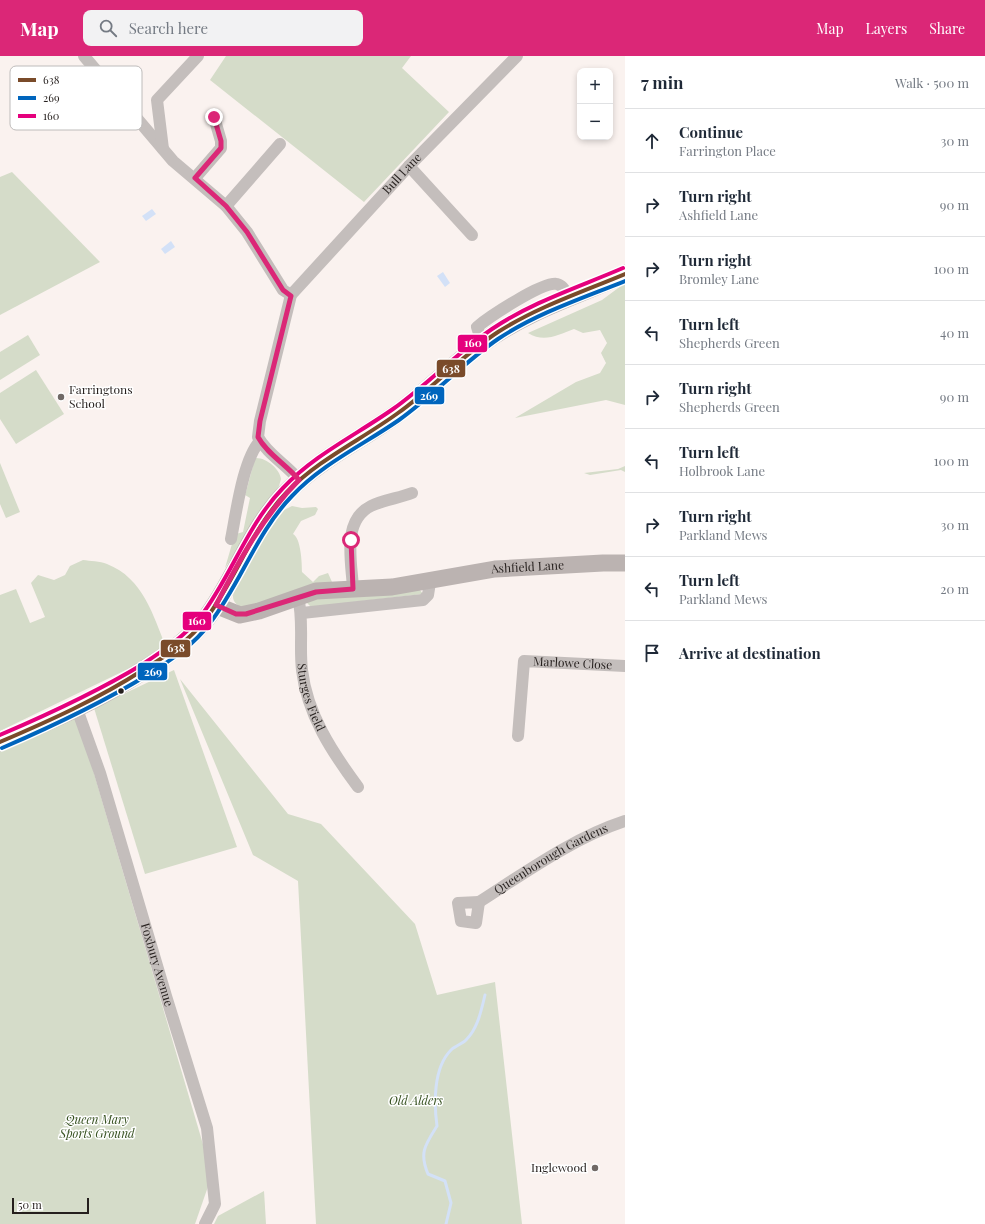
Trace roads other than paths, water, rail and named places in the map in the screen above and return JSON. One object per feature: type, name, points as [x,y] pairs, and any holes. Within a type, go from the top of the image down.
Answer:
[{"type":"main road","points":[[0,742],[77,709],[131,678],[173,651],[204,622],[216,605],[266,517],[285,493],[299,480],[324,461],[400,412],[482,343],[516,322],[625,274]]},
{"type":"street","points":[[84,56],[92,66]]},
{"type":"street","points":[[163,149],[157,100],[198,56]]},
{"type":"street","name":"Bull Lane","points":[[291,296],[409,166],[517,56]]},
{"type":"street","points":[[195,178],[221,148],[221,141],[214,117]]},
{"type":"street","points":[[142,124],[174,162],[195,178],[226,206],[247,232],[283,290],[291,296],[260,421],[258,437],[260,441],[290,469],[299,480]]},
{"type":"street","points":[[226,206],[280,144]]},
{"type":"street","points":[[409,166],[472,235]]},
{"type":"street","points":[[231,539],[243,482],[252,452],[260,441]]},
{"type":"street","points":[[353,589],[351,540],[353,527],[359,516],[370,507],[412,493]]},
{"type":"street","name":"Ashfield Lane","points":[[300,605],[316,592],[392,588],[495,569],[603,563],[625,564]]},
{"type":"street","name":"Ashfield Lane","points":[[216,605],[236,614],[246,614],[300,605],[423,600],[428,595],[430,582]]},
{"type":"street","name":"Sturges Field","points":[[300,605],[302,671],[310,704],[316,722],[335,756],[358,787]]},
{"type":"street","name":"Marlowe Close","points":[[518,736],[524,661],[625,666]]},
{"type":"street","name":"Foxbury Avenue","points":[[77,709],[100,773],[207,1128],[215,1204],[206,1224]]},
{"type":"street","name":"Queenborough Gardens","points":[[479,902],[536,866],[603,828],[625,821]]},
{"type":"water","points":[[152,209],[156,214],[146,221],[142,216]]},
{"type":"water","points":[[171,241],[175,247],[165,254],[161,249]]},
{"type":"water","points":[[443,272],[450,283],[445,287],[437,276]]},
{"type":"waterway","points":[[446,1224],[451,1203],[445,1181],[428,1174],[424,1160],[425,1149],[437,1126],[435,1097],[441,1066],[451,1050],[463,1043],[470,1035],[478,1019],[485,995]]},
{"type":"place","name":"Farringtons School","points":[[61,397]]},
{"type":"place","name":"Inglewood","points":[[595,1168]]},
{"type":"park label","name":"Old Alders","points":[[416,1101]]},
{"type":"park label","name":"Queen Mary Sports Ground","points":[[97,1127]]}]
